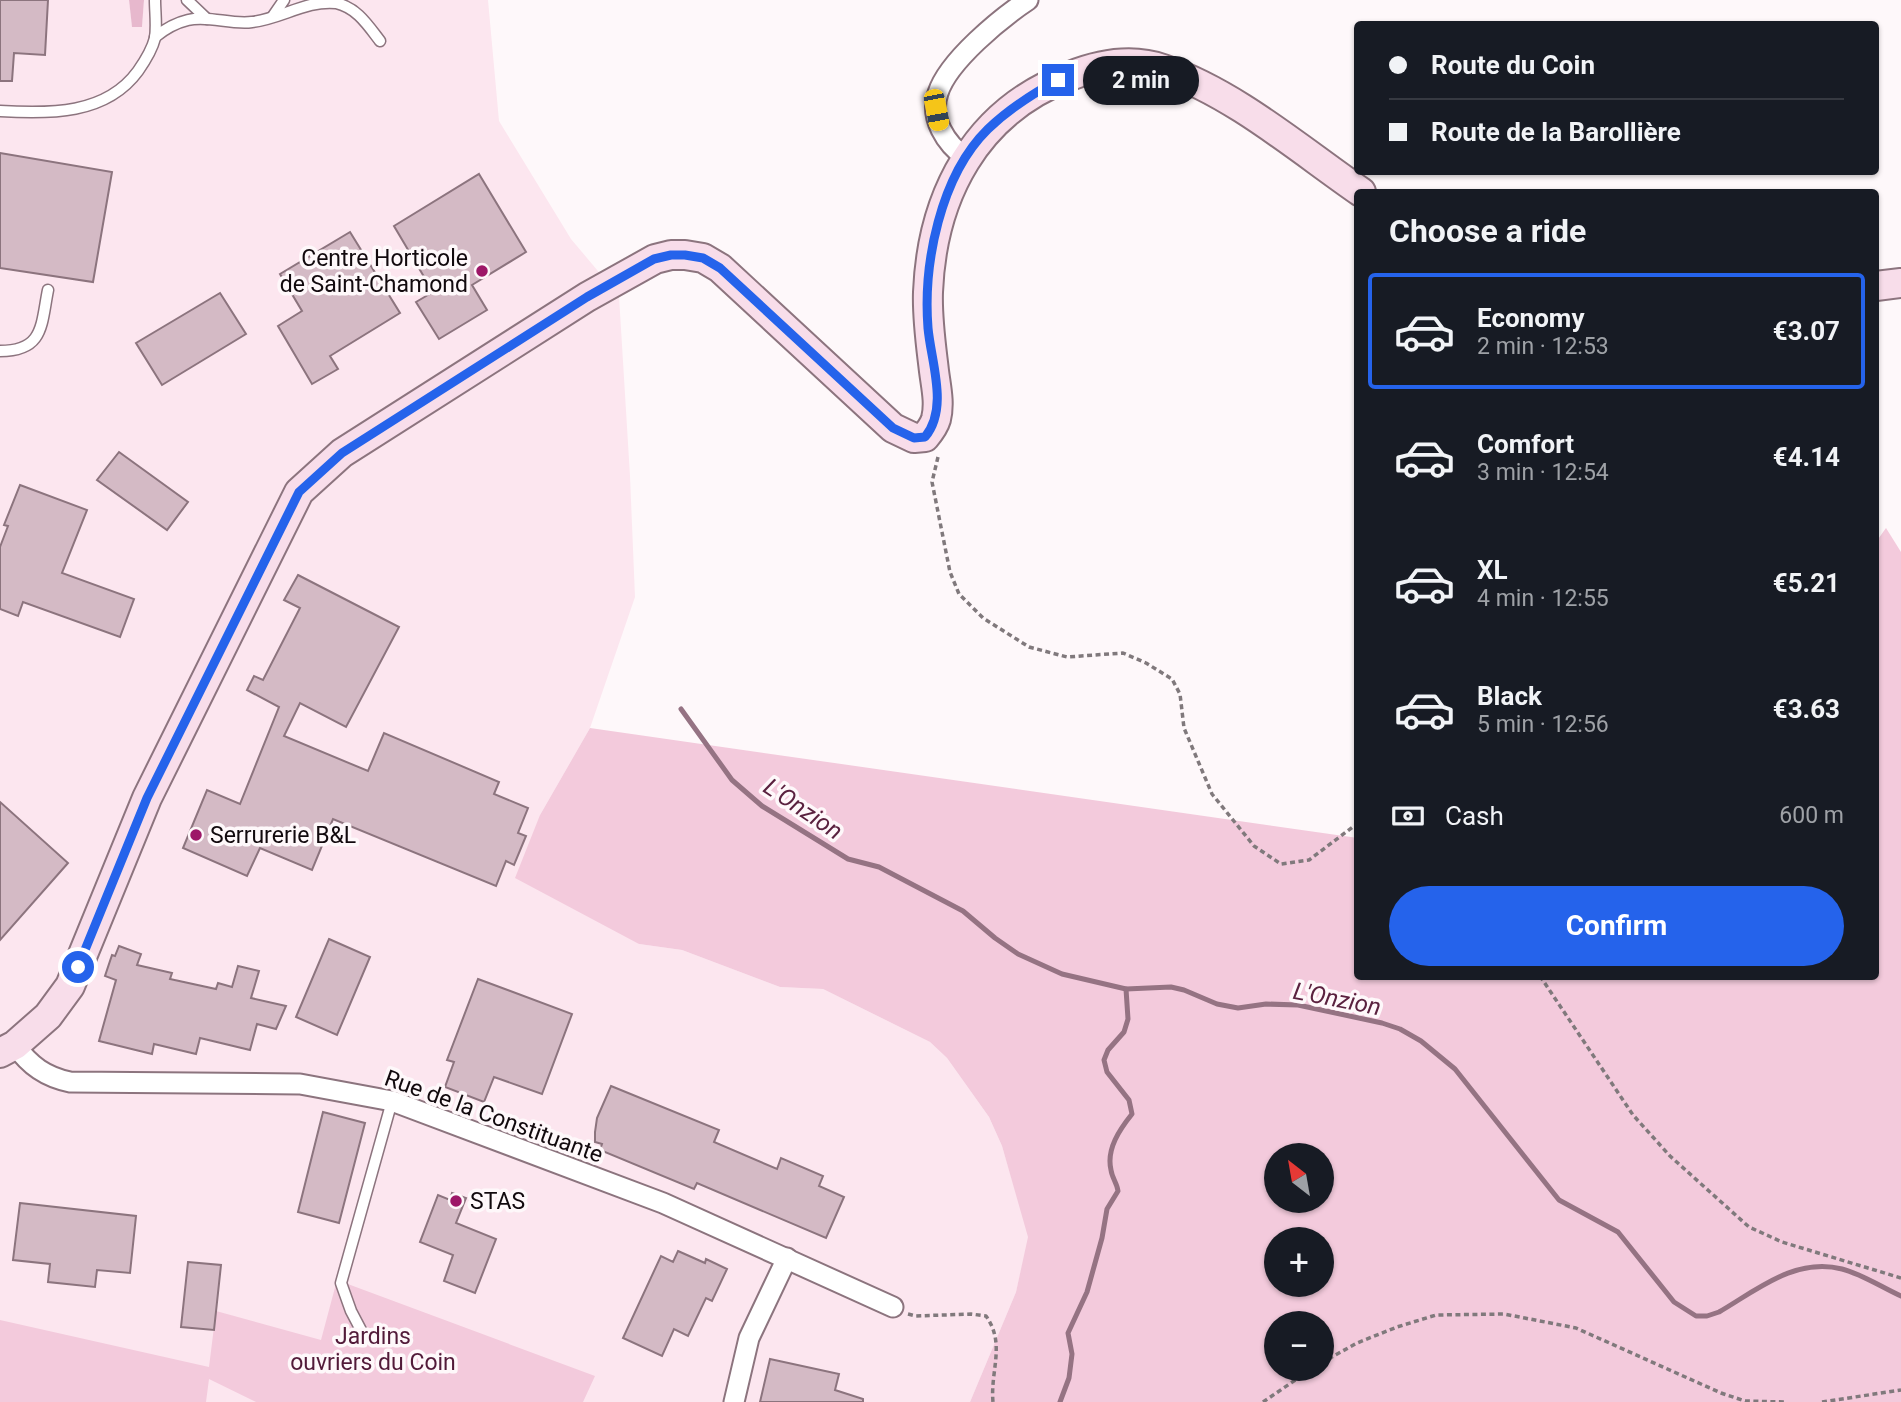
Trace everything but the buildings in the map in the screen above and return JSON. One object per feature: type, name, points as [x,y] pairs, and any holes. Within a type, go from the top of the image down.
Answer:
[{"type":"main road","points":[[8,1049],[48,1016],[69,986],[147,798],[299,492],[342,453],[593,294],[654,259],[671,255],[703,258],[720,268],[893,428],[914,438],[925,437],[933,427],[938,401],[928,327],[930,266],[936,230],[948,192],[966,159],[986,131],[1014,106],[1058,80],[1097,66],[1129,63],[1161,68],[1193,81],[1241,108],[1357,189]]},
{"type":"main road","points":[[1879,286],[1901,283]]},
{"type":"street","points":[[966,159],[954,150],[939,126],[936,110],[938,93],[952,68],[1000,19],[1028,0]]},
{"type":"street","name":"Rue de la Constituante","points":[[8,1049],[52,1079],[70,1082],[300,1084],[392,1101],[663,1203],[893,1307]]},
{"type":"street","points":[[734,1402],[749,1338],[787,1258]]},
{"type":"lane","points":[[0,111],[63,111],[93,105],[117,92],[135,75],[148,57],[155,37],[156,0]]},
{"type":"lane","points":[[187,0],[207,19]]},
{"type":"lane","points":[[273,16],[284,0]]},
{"type":"lane","points":[[155,37],[178,22],[191,19],[256,22],[311,3],[333,2],[361,16],[380,41]]},
{"type":"lane","points":[[0,351],[17,351],[32,343],[41,330],[48,290]]},
{"type":"lane","points":[[362,1332],[341,1283],[392,1101]]},
{"type":"path","points":[[933,427],[939,461],[932,482],[950,572],[960,594],[983,618],[1029,647],[1067,657],[1123,653],[1146,663],[1172,680],[1180,694],[1184,728],[1212,794],[1254,846],[1281,864],[1309,860],[1354,826]]},
{"type":"path","points":[[1543,980],[1633,1115],[1670,1156],[1749,1227],[1782,1241],[1901,1278]]},
{"type":"path","points":[[893,1307],[916,1316],[986,1316],[993,1325],[998,1354],[993,1402]]},
{"type":"path","points":[[1334,1356],[1397,1327],[1436,1315],[1504,1314],[1576,1328],[1721,1393],[1745,1401],[1785,1402]]},
{"type":"path","points":[[1263,1402],[1294,1381]]},
{"type":"path","points":[[1823,1402],[1901,1390]]},
{"type":"shaded area","points":[[0,0],[129,0],[132,26],[142,27],[144,0],[488,0],[499,121],[571,239],[619,296],[635,597],[590,728],[540,815],[639,944],[682,950],[780,987],[823,989],[930,1042],[947,1058],[989,1117],[1002,1146],[1029,1237],[1016,1292],[970,1402],[0,1402]]},
{"type":"shaded area","points":[[129,0],[144,0],[142,27],[132,27]]},
{"type":"green space","points":[[1886,528],[1901,552],[1901,1402],[970,1402],[1016,1292],[1028,1237],[1002,1146],[989,1117],[947,1058],[930,1042],[823,989],[780,987],[682,950],[639,944],[515,878],[540,815],[590,728],[1354,837],[1354,980],[1879,980],[1879,538]]},
{"type":"green space","name":"Jardins ouvriers du Coin","points":[[337,1280],[595,1376],[583,1402],[256,1402],[209,1379],[206,1402],[0,1402],[0,1320],[209,1367],[216,1311],[321,1340]]},
{"type":"waterway","name":"L'Onzion","points":[[681,709],[732,780],[762,806],[848,859],[879,867],[963,911],[1018,954],[1062,974],[1126,989],[1171,987],[1217,1004],[1238,1008],[1266,1004],[1298,1005],[1382,1023],[1421,1041],[1455,1069],[1559,1200],[1618,1232],[1674,1302],[1696,1316],[1719,1312],[1762,1286],[1792,1272],[1825,1266],[1850,1271],[1901,1296]]},
{"type":"waterway","points":[[1060,1402],[1069,1378],[1072,1354],[1068,1333],[1087,1292],[1107,1209],[1118,1191],[1110,1154],[1119,1133],[1132,1114],[1129,1100],[1107,1072],[1104,1060],[1108,1050],[1124,1032],[1128,1019],[1126,989]]},
{"type":"place","name":"Centre Horticole de Saint-Chamond","points":[[482,271]]},
{"type":"place","name":"Serrurerie B&L","points":[[196,835]]},
{"type":"place","name":"STAS","points":[[456,1201]]},
{"type":"route","points":[[78,967],[147,798],[275,537],[299,492],[342,453],[587,297],[654,259],[671,255],[703,258],[720,268],[893,428],[914,438],[925,437],[937,416],[938,401],[928,327],[930,266],[936,230],[948,192],[966,159],[986,131],[1014,106],[1058,80]]}]
